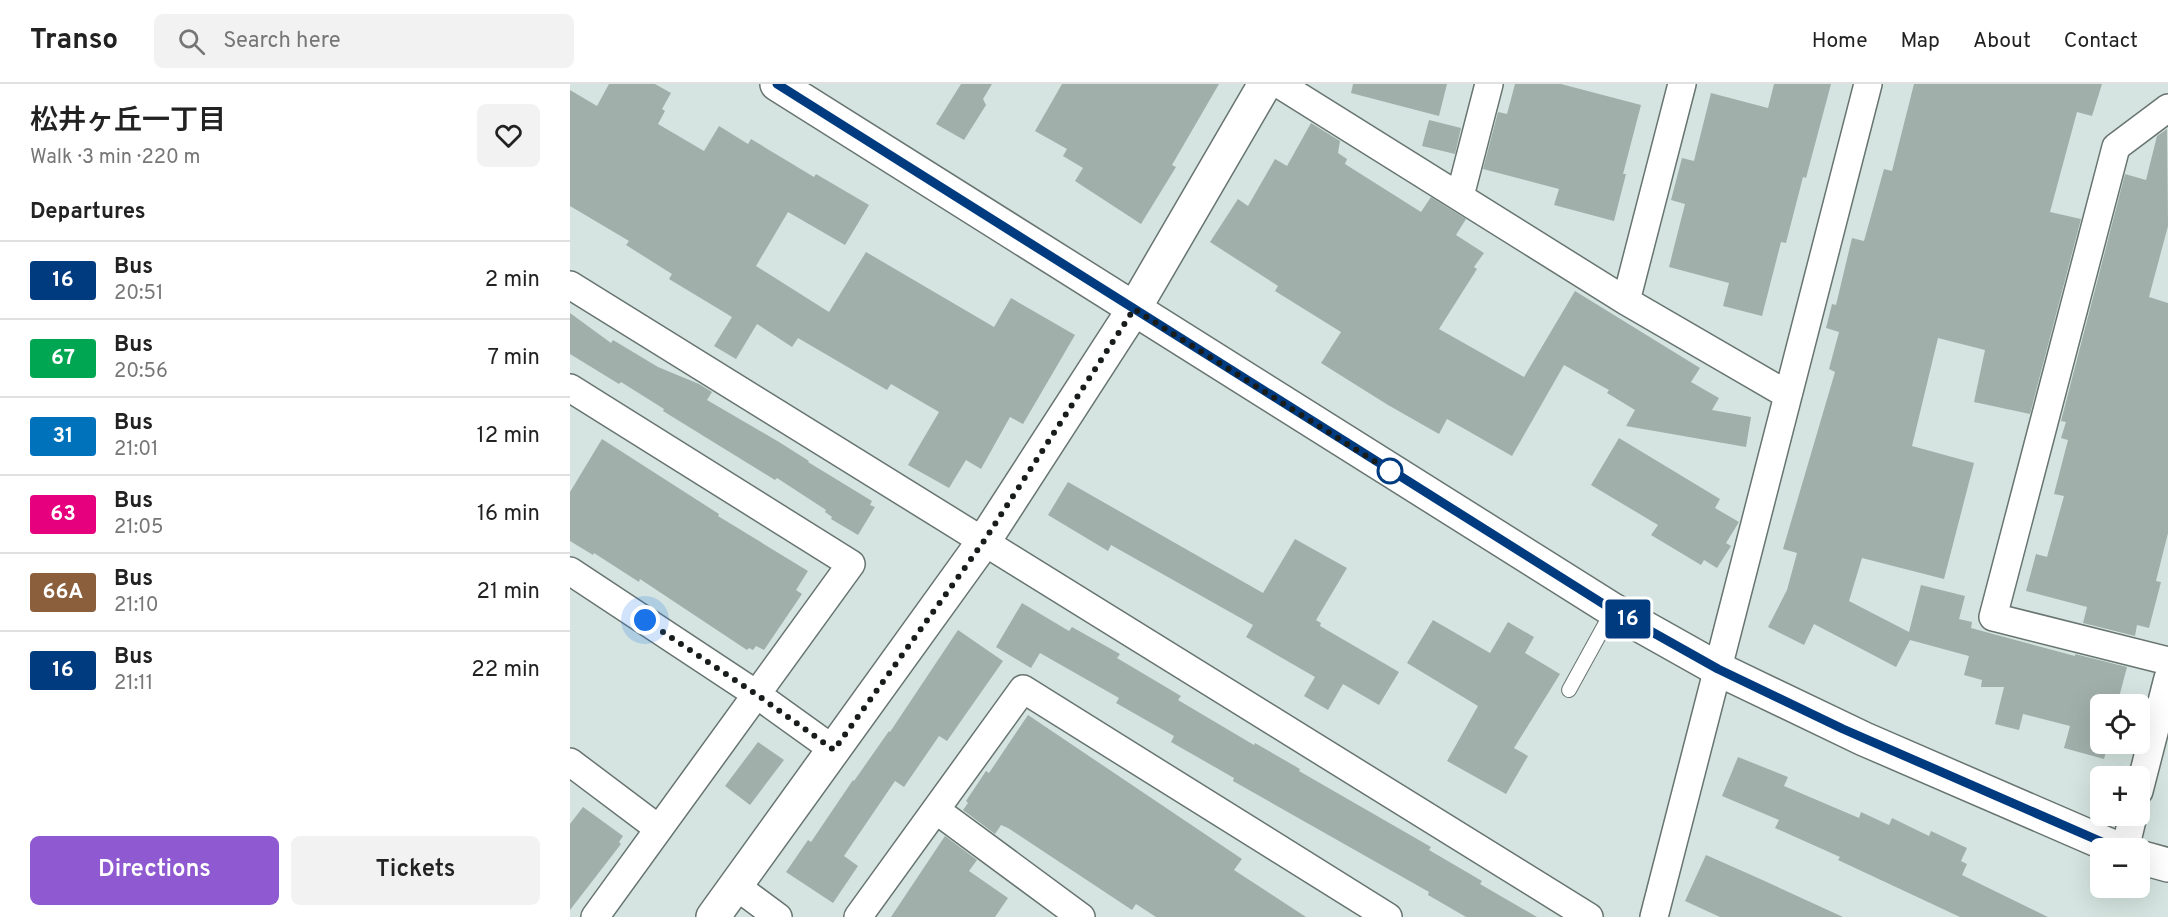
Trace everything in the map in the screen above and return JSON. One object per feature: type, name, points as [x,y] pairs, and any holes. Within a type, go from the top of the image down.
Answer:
[{"type":"street","points":[[777,84],[1613,610],[1718,669],[1864,739],[2093,838]]},
{"type":"street","points":[[713,917],[984,541],[1134,309],[1265,84]]},
{"type":"street","points":[[1279,84],[1626,301],[1788,395]]},
{"type":"street","points":[[1460,196],[1489,84]]},
{"type":"street","points":[[1626,301],[1682,84]]},
{"type":"street","points":[[1654,917],[1868,84]]},
{"type":"street","points":[[2168,108],[2116,147],[1993,617],[2168,661]]},
{"type":"street","points":[[570,285],[1589,917]]},
{"type":"street","points":[[570,388],[851,564],[595,917]]},
{"type":"street","points":[[570,571],[756,694],[834,750]]},
{"type":"street","points":[[2145,766],[2168,678]]},
{"type":"street","points":[[858,917],[1023,689],[1388,917]]},
{"type":"street","points":[[570,762],[659,829]]},
{"type":"street","points":[[936,810],[1054,909],[1082,917]]},
{"type":"street","points":[[2150,860],[2168,866]]},
{"type":"street","points":[[736,886],[777,917]]},
{"type":"lane","points":[[1569,690],[1613,610]]},
{"type":"building","points":[[609,84],[655,84],[671,93],[662,109],[665,111],[658,124],[704,151],[719,126],[748,144],[751,139],[814,177],[816,174],[869,205],[845,245],[788,212],[756,266],[829,312],[866,252],[994,327],[1011,298],[1075,335],[1023,424],[1010,417],[981,469],[966,460],[949,488],[908,465],[939,412],[891,384],[887,390],[798,338],[792,347],[757,324],[736,359],[714,346],[732,317],[669,279],[672,274],[626,245],[629,241],[570,206],[570,90],[597,106]]},
{"type":"building","points":[[961,84],[992,84],[983,99],[986,105],[964,140],[936,124]]},
{"type":"building","points":[[1062,84],[1219,84],[1172,165],[1176,167],[1141,224],[1075,181],[1083,168],[1063,156],[1067,149],[1035,131]]},
{"type":"building","points":[[1353,84],[1447,84],[1439,116],[1351,93]]},
{"type":"building","points":[[1515,84],[1561,84],[1641,105],[1623,174],[1626,174],[1614,221],[1554,205],[1559,189],[1483,169],[1498,112],[1507,114]]},
{"type":"building","points":[[1774,84],[1831,84],[1786,243],[1781,242],[1762,316],[1723,306],[1729,283],[1669,267],[1685,204],[1671,200],[1682,158],[1694,161],[1711,93],[1768,108]]},
{"type":"building","points":[[1914,84],[2102,84],[2092,116],[2077,112],[2050,212],[2081,219],[2030,414],[1974,402],[1985,350],[1938,338],[1912,446],[1974,463],[1944,579],[1862,558],[1849,601],[1909,632],[1921,585],[1965,596],[1959,619],[1972,622],[1971,628],[2075,656],[2075,654],[2127,667],[2120,694],[2090,694],[2090,754],[2105,754],[2104,759],[2064,748],[2070,726],[2023,714],[2019,730],[1995,724],[2004,687],[1981,687],[1982,680],[1964,675],[1969,656],[1910,640],[1896,667],[1814,624],[1804,645],[1768,627],[1787,590],[1797,553],[1783,549],[1835,372],[1829,369],[1839,332],[1826,328],[1832,304],[1836,305],[1852,238],[1864,241],[1884,169],[1892,171]]},
{"type":"building","points":[[1429,120],[1461,128],[1455,154],[1422,146]]},
{"type":"building","points":[[1311,123],[1340,141],[1338,153],[1347,159],[1345,164],[1421,212],[1431,197],[1466,219],[1456,235],[1484,253],[1474,267],[1477,269],[1439,329],[1524,377],[1575,291],[1700,368],[1691,382],[1719,398],[1712,410],[1751,417],[1746,447],[1626,426],[1635,410],[1607,393],[1609,390],[1564,365],[1512,456],[1447,419],[1439,434],[1321,363],[1341,332],[1275,291],[1278,286],[1210,242],[1238,199],[1248,206],[1275,159],[1287,166]]},
{"type":"building","points":[[2167,129],[2168,226],[2149,297],[2168,303],[2168,533],[2156,581],[2161,582],[2149,628],[2137,625],[2135,636],[2083,623],[2087,607],[2026,591],[2036,554],[2047,557],[2064,496],[2054,494],[2068,440],[2061,438],[2066,422],[2061,421],[2125,174],[2146,180],[2157,136]]},
{"type":"building","points":[[570,313],[611,343],[613,340],[658,367],[712,392],[707,400],[872,501],[870,505],[875,507],[858,535],[831,519],[832,517],[825,512],[826,510],[777,478],[775,480],[663,411],[664,409],[621,382],[619,384],[570,354]]},
{"type":"building","points":[[1619,438],[1720,499],[1715,508],[1739,522],[1726,543],[1731,546],[1717,568],[1704,560],[1701,565],[1651,535],[1658,525],[1591,485]]},
{"type":"building","points":[[602,439],[719,514],[718,516],[808,571],[796,590],[802,594],[764,650],[756,646],[753,650],[749,648],[747,650],[640,579],[639,582],[594,553],[593,555],[570,541],[570,492]]},
{"type":"building","points":[[1068,482],[1263,593],[1295,539],[1347,568],[1316,620],[1321,623],[1320,626],[1399,672],[1379,705],[1343,684],[1328,710],[1304,696],[1315,677],[1246,637],[1253,625],[1111,545],[1108,551],[1048,515]]},
{"type":"building","points":[[1022,603],[1069,631],[1072,627],[1120,654],[1117,658],[1181,696],[1178,700],[1431,847],[1429,850],[1482,881],[1480,884],[1537,917],[1466,917],[1428,895],[1429,892],[1233,781],[1234,778],[1171,742],[1174,736],[1116,703],[1119,698],[1040,653],[1031,668],[996,647]]},
{"type":"building","points":[[1433,620],[1490,653],[1508,622],[1534,637],[1525,653],[1560,674],[1514,748],[1528,756],[1506,794],[1447,761],[1478,706],[1407,663]]},
{"type":"building","points":[[958,630],[1003,661],[947,741],[939,736],[904,787],[895,781],[844,856],[858,866],[833,903],[786,872],[808,840],[811,842],[853,780],[890,732]]},
{"type":"building","points":[[1028,715],[1242,859],[1234,870],[1306,917],[1156,917],[1136,904],[1132,910],[1008,828],[1001,825],[995,834],[963,810],[968,803],[966,801],[986,771],[989,773]]},
{"type":"building","points":[[758,742],[784,760],[750,805],[725,786]]},
{"type":"building","points":[[1738,757],[1788,777],[1784,786],[1859,818],[1861,812],[1889,825],[1892,818],[1929,836],[1931,831],[1967,848],[1961,861],[1967,864],[1962,875],[2048,917],[1960,917],[1838,860],[1840,857],[1775,828],[1779,820],[1722,796]]},
{"type":"building","points":[[583,807],[623,836],[619,842],[621,844],[570,910],[570,824]]},
{"type":"building","points":[[945,836],[977,860],[969,871],[1008,898],[995,917],[891,917]]},
{"type":"building","points":[[1706,855],[1843,917],[1720,917],[1685,901]]},
{"type":"bus line","name":"16","points":[[777,84],[1518,553],[1613,610],[1718,669],[1843,729],[2093,838]]},
{"type":"route","points":[[645,620],[756,694],[834,750],[984,541],[1134,309],[1390,471]]}]
